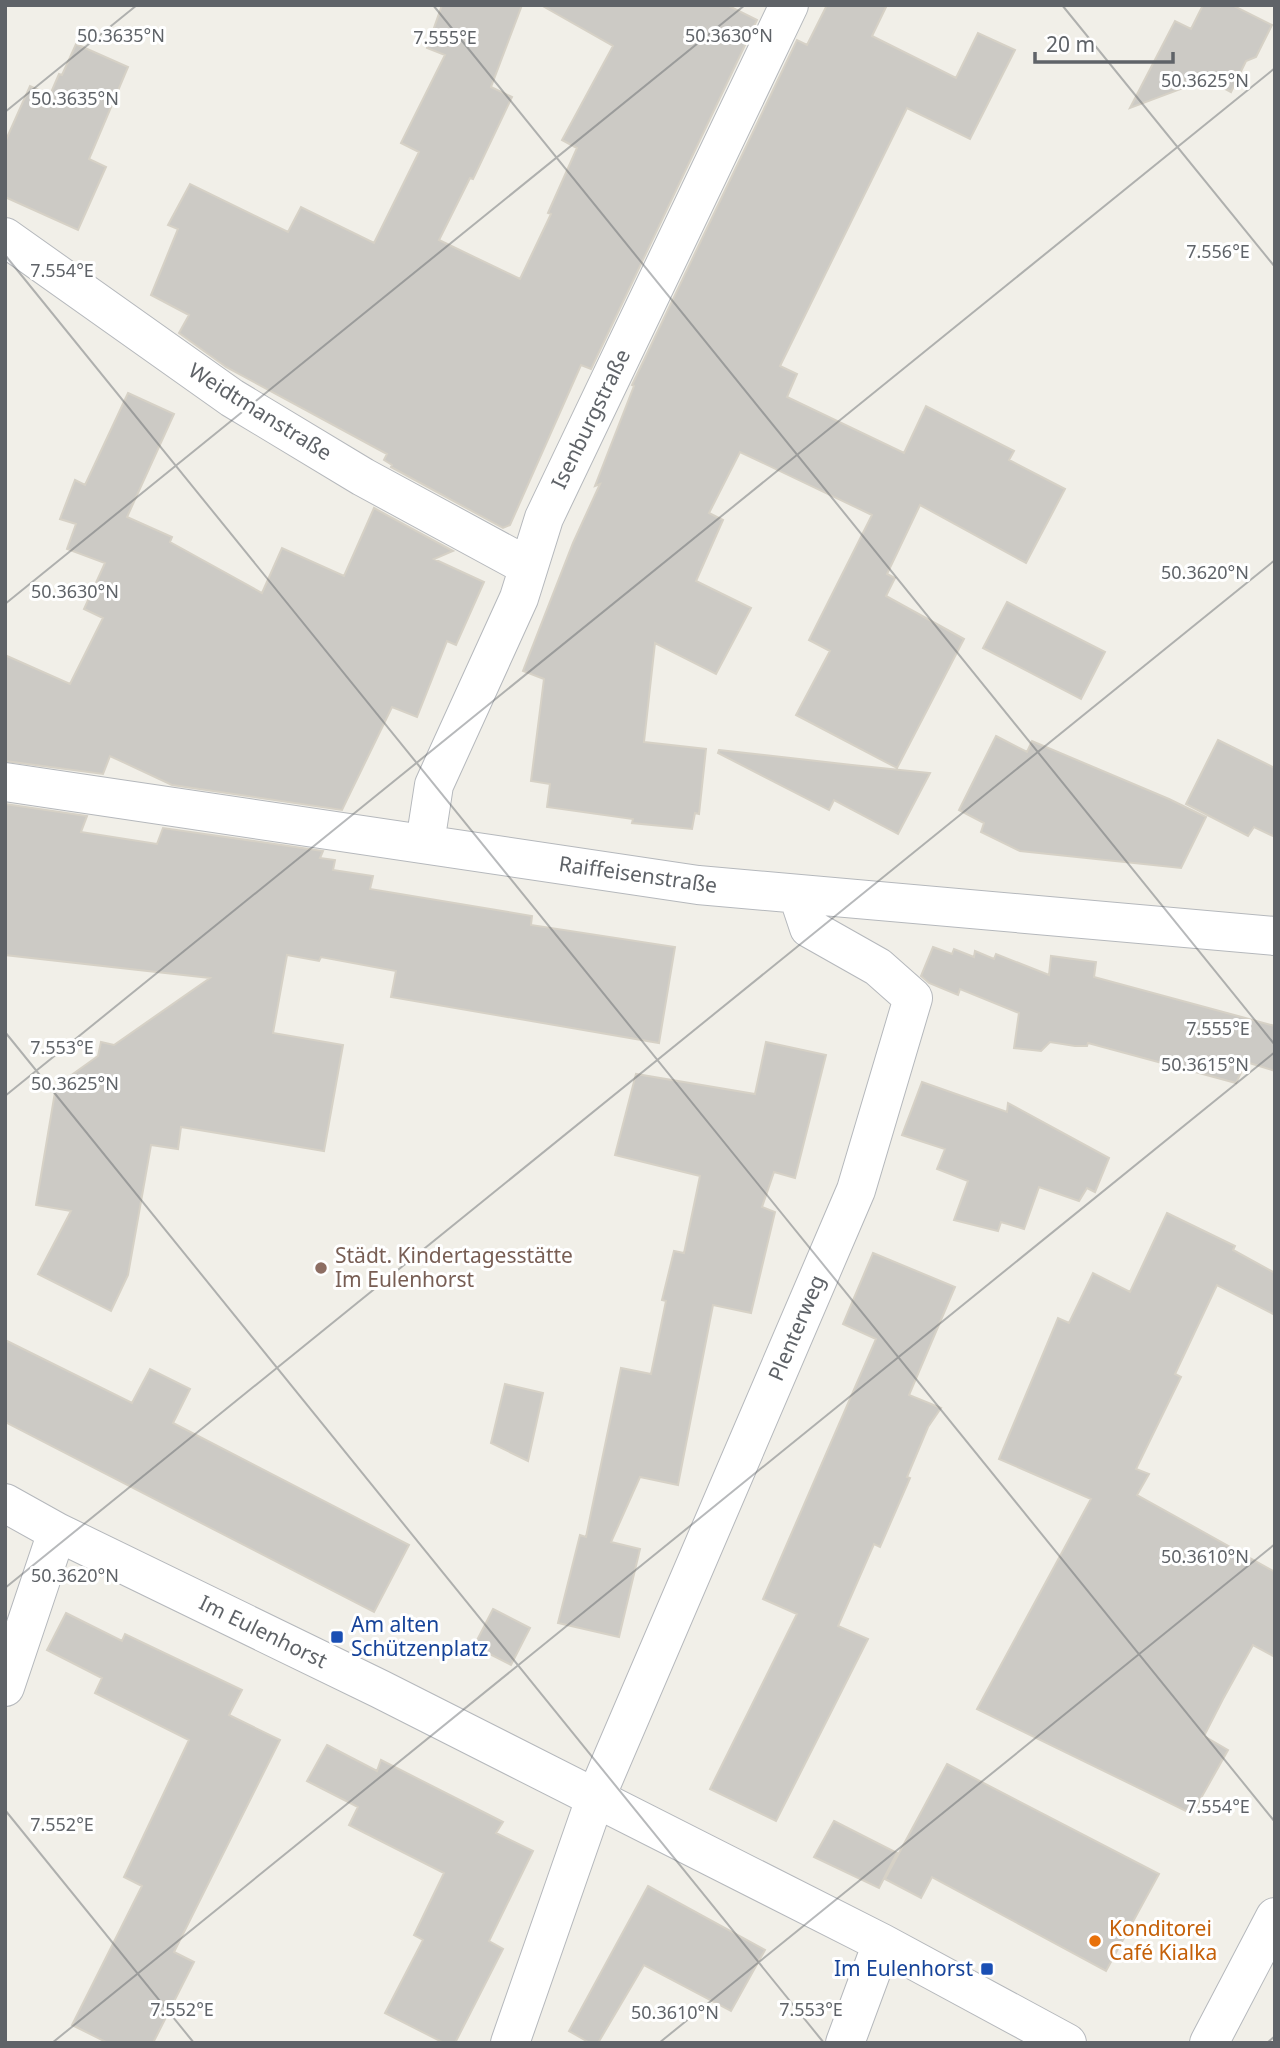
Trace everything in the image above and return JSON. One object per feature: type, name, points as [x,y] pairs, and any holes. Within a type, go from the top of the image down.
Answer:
[{"type":"street","name":"Isenburgstraße","points":[[425,843],[434,785],[519,598],[544,518],[789,5]]},
{"type":"street","name":"Weidtmanstraße","points":[[5,237],[232,398],[363,477],[527,566]]},
{"type":"street","name":"Raiffeisenstraße","points":[[5,782],[698,884],[1275,936]]},
{"type":"street","name":"Plenterweg","points":[[595,1799],[856,1190],[914,998],[878,967],[809,928],[798,895]]},
{"type":"street","name":"Im Eulenhorst","points":[[5,1503],[57,1532],[360,1679],[882,1943],[1067,2043]]},
{"type":"street","points":[[5,1687],[57,1532]]},
{"type":"street","points":[[510,2043],[595,1799]]},
{"type":"street","points":[[1209,2043],[1275,1917]]},
{"type":"street","points":[[845,2043],[882,1943]]},
{"type":"building","points":[[442,5],[522,5],[491,87],[512,97],[473,179],[470,178],[439,240],[520,279],[551,214],[548,213],[577,148],[562,140],[613,46],[541,5],[727,5],[757,20],[591,369],[581,365],[510,525],[503,528],[391,467],[392,465],[384,460],[387,454],[226,367],[179,333],[189,315],[151,295],[178,229],[168,225],[190,184],[288,232],[301,207],[374,243],[419,152],[401,143],[445,55],[427,48]]},
{"type":"building","points":[[827,5],[887,5],[872,36],[956,78],[978,33],[1015,50],[970,139],[907,108],[780,366],[797,374],[787,397],[904,453],[926,406],[1014,451],[1009,460],[1065,489],[1026,563],[920,505],[887,574],[895,578],[886,596],[964,639],[897,768],[796,715],[830,651],[809,640],[872,515],[740,452],[709,513],[723,520],[696,581],[751,608],[716,674],[655,643],[644,742],[706,749],[699,814],[695,813],[692,829],[632,823],[633,819],[547,807],[550,784],[531,781],[544,679],[523,671],[573,543],[600,484],[595,486],[634,386],[632,385],[797,40],[807,45]]},
{"type":"building","points":[[1203,5],[1232,5],[1272,25],[1256,57],[1246,61],[1231,92],[1207,79],[1130,108],[1175,21],[1191,29]]},
{"type":"building","points":[[76,44],[128,67],[89,159],[106,167],[78,230],[5,197],[5,142],[30,86],[50,95]]},
{"type":"building","points":[[128,393],[174,414],[127,517],[172,537],[170,542],[262,593],[282,548],[344,576],[374,508],[453,551],[434,559],[484,582],[456,645],[447,641],[417,717],[392,707],[342,810],[172,785],[110,756],[103,774],[5,761],[5,655],[70,684],[103,618],[84,609],[105,563],[67,549],[76,524],[60,519],[75,480],[85,485]]},
{"type":"building","points":[[1007,602],[1105,652],[1081,699],[983,648]]},
{"type":"building","points":[[996,736],[1027,752],[1032,741],[1206,817],[1181,868],[1020,851],[981,832],[984,823],[959,810]]},
{"type":"building","points":[[1218,740],[1275,768],[1275,837],[1254,827],[1248,836],[1186,804]]},
{"type":"building","points":[[719,750],[930,773],[898,834],[834,800],[829,810],[718,753]]},
{"type":"building","points":[[5,804],[87,816],[81,832],[157,844],[163,828],[323,851],[320,858],[335,860],[333,870],[373,876],[370,889],[532,916],[531,925],[675,947],[659,1043],[391,997],[396,971],[321,957],[319,961],[287,955],[273,1033],[343,1045],[324,1151],[181,1127],[178,1149],[151,1145],[128,1275],[111,1311],[38,1274],[71,1211],[36,1205],[56,1086],[98,1056],[101,1042],[114,1045],[210,978],[5,955]]},
{"type":"building","points":[[933,947],[952,954],[954,949],[974,957],[975,951],[994,959],[996,954],[1049,975],[1051,956],[1096,962],[1094,977],[1275,1026],[1275,1071],[1246,1062],[1236,1083],[1088,1043],[1087,1046],[1075,1046],[1050,1042],[1041,1051],[1014,1048],[1019,1013],[960,989],[958,995],[929,983],[921,976]]},
{"type":"building","points":[[766,1042],[826,1055],[795,1178],[774,1172],[762,1207],[775,1212],[751,1313],[713,1305],[678,1485],[640,1477],[611,1542],[640,1549],[619,1637],[558,1623],[580,1535],[586,1537],[621,1368],[651,1374],[666,1301],[662,1300],[674,1251],[684,1253],[700,1176],[615,1155],[636,1074],[755,1094]]},
{"type":"building","points":[[922,1082],[1007,1112],[1008,1103],[1109,1158],[1095,1192],[1087,1188],[1079,1201],[1039,1187],[1024,1229],[1001,1222],[998,1231],[954,1220],[968,1181],[937,1169],[945,1149],[902,1135]]},
{"type":"building","points":[[1167,1213],[1235,1246],[1233,1250],[1275,1273],[1275,1315],[1217,1285],[1175,1374],[1181,1377],[1136,1469],[1149,1474],[1137,1495],[1275,1572],[1275,1657],[1253,1645],[1223,1699],[1204,1736],[1228,1750],[1192,1814],[977,1709],[1091,1499],[999,1459],[1058,1318],[1069,1323],[1093,1273],[1130,1292]]},
{"type":"building","points":[[873,1253],[955,1287],[909,1395],[941,1408],[928,1427],[907,1477],[910,1478],[880,1547],[874,1544],[838,1626],[868,1639],[776,1821],[710,1789],[797,1614],[763,1599],[876,1339],[843,1324]]},
{"type":"building","points":[[5,1340],[132,1403],[150,1369],[190,1389],[173,1423],[409,1545],[374,1612],[5,1422]]},
{"type":"building","points":[[505,1384],[543,1393],[528,1461],[491,1443]]},
{"type":"building","points":[[493,1609],[530,1628],[511,1665],[474,1646]]},
{"type":"building","points":[[66,1613],[122,1641],[125,1634],[242,1690],[229,1715],[280,1740],[174,1952],[194,1962],[153,2043],[108,2043],[72,2025],[142,1886],[124,1877],[189,1740],[95,1693],[102,1678],[47,1650]]},
{"type":"building","points":[[327,1745],[377,1771],[381,1760],[503,1822],[496,1833],[533,1851],[489,1941],[503,1949],[455,2043],[444,2043],[385,2013],[423,1940],[414,1935],[444,1873],[349,1825],[358,1807],[307,1781]]},
{"type":"building","points":[[947,1764],[1159,1874],[1106,1971],[932,1877],[921,1898],[885,1879]]},
{"type":"building","points":[[834,1821],[897,1853],[879,1888],[814,1857]]},
{"type":"building","points":[[648,1886],[765,1950],[731,2011],[644,1965],[598,2043],[590,2043],[569,2031]]},
{"type":"place","name":"Städt. Kindertagesstätte Im Eulenhorst","points":[[321,1268]]},
{"type":"place","name":"Am alten Schützenplatz","points":[[337,1637]]},
{"type":"place","name":"Konditorei Café Kialka","points":[[1095,1941]]},
{"type":"place","name":"Im Eulenhorst","points":[[987,1969]]}]
